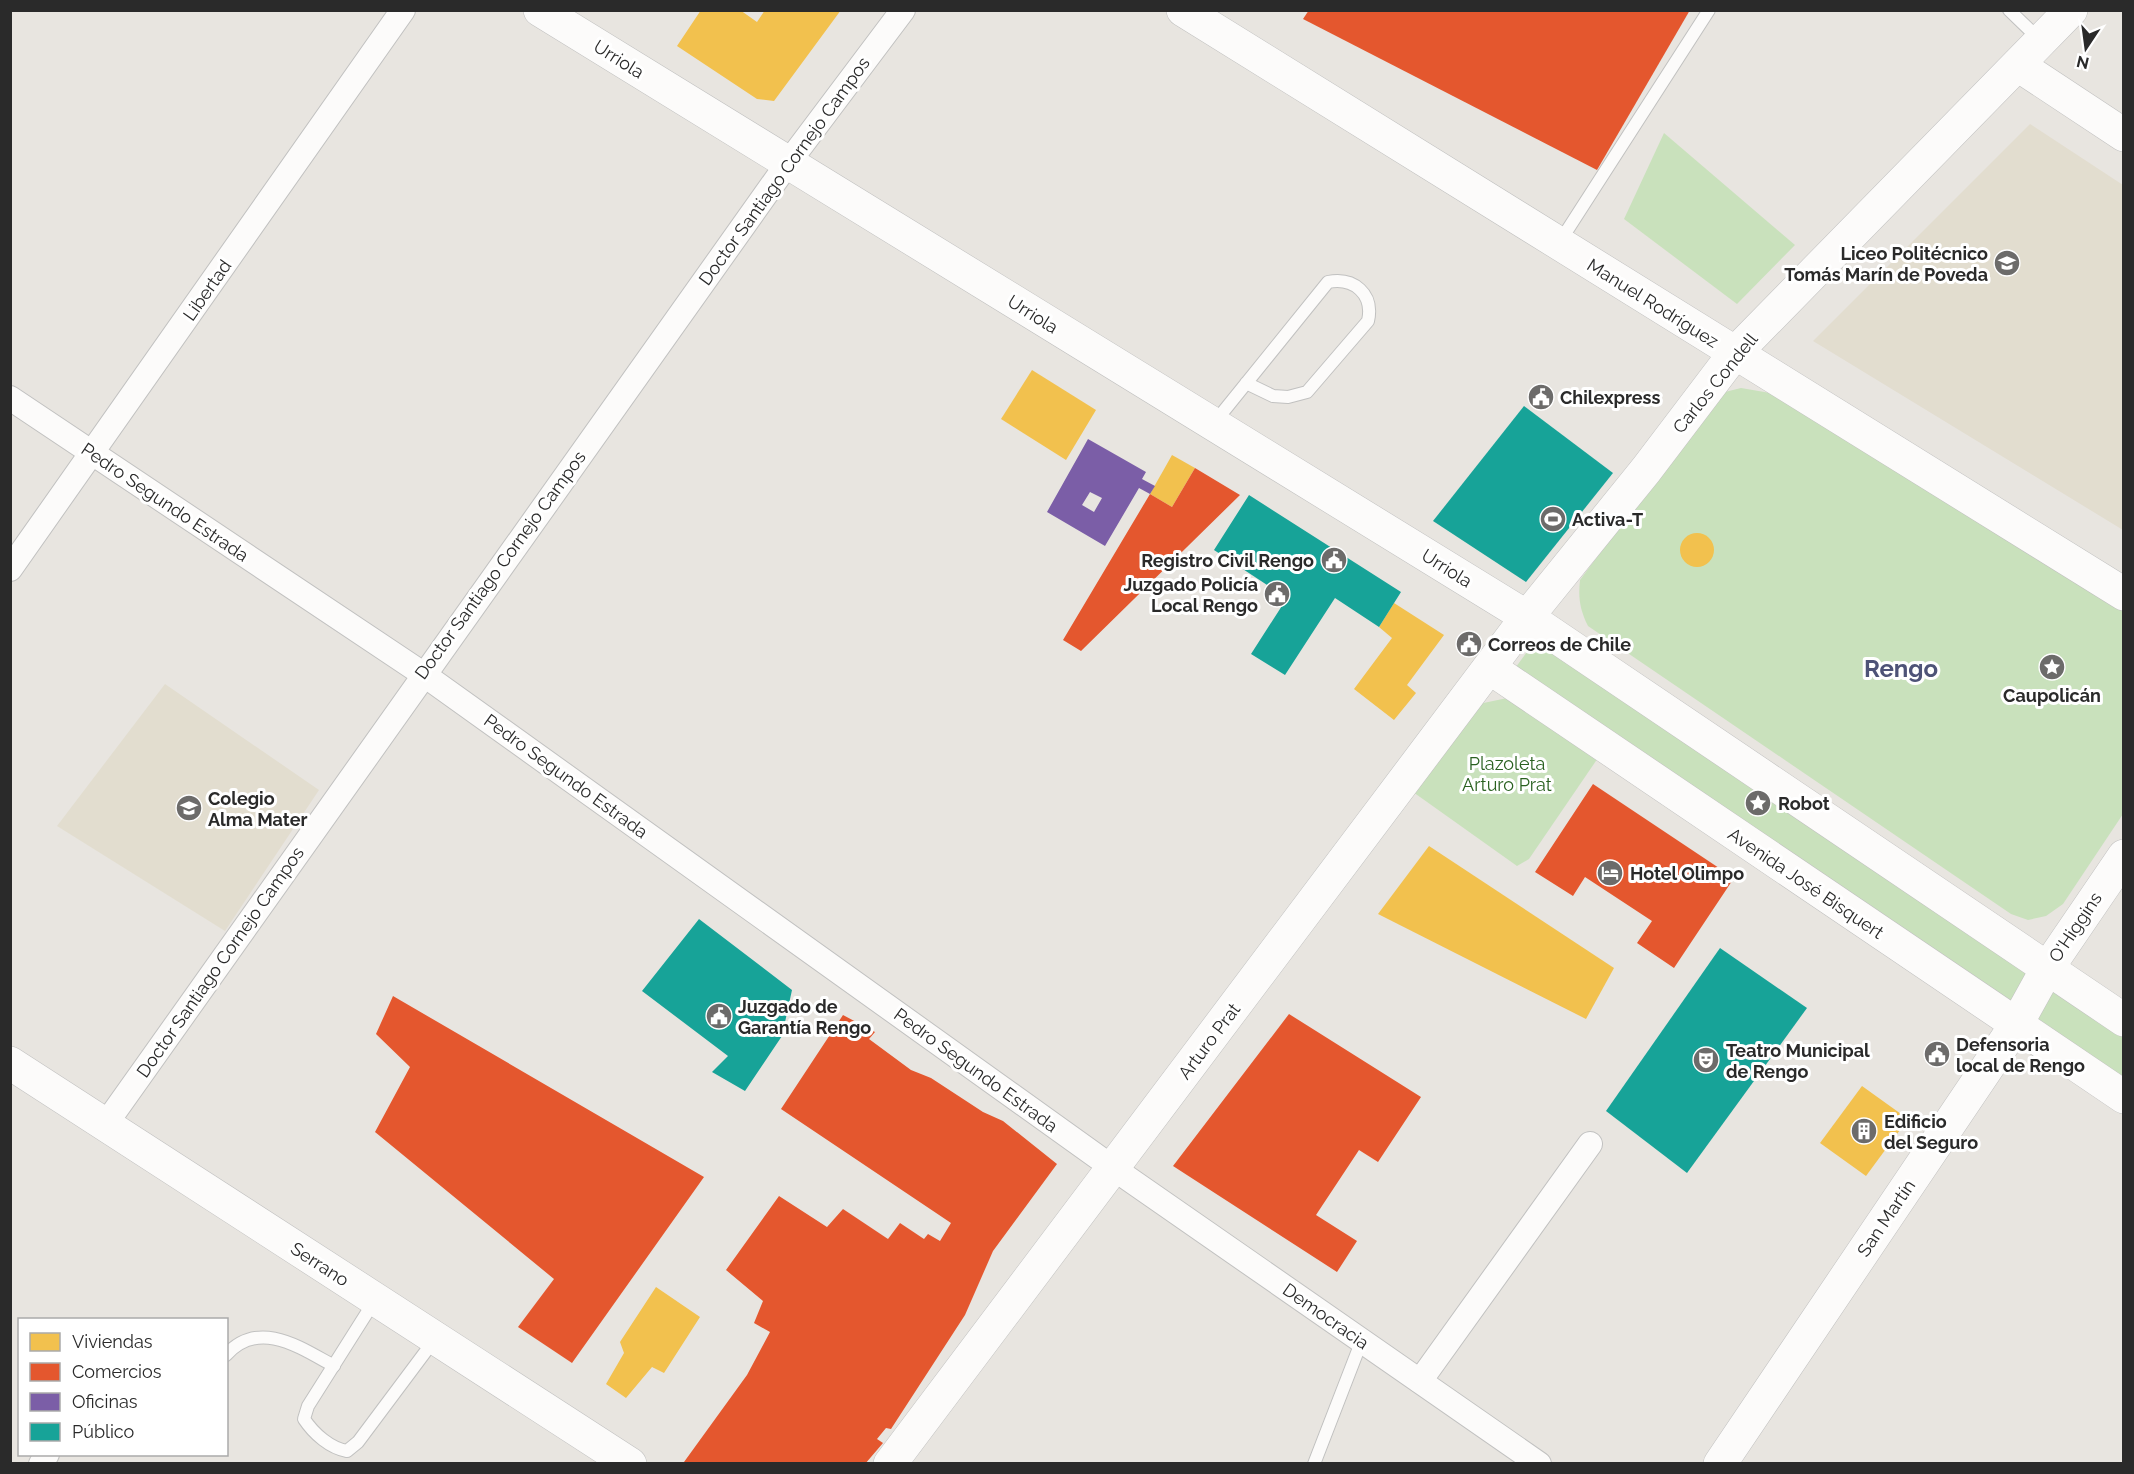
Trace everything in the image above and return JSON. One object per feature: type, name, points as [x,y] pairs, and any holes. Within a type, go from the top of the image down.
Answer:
[{"type":"main road","name":"Urriola","points":[[540,10],[1527,617]]},
{"type":"main road","name":"Manuel Rodríguez","points":[[1183,10],[2124,594]]},
{"type":"main road","name":"Carlos Condell","points":[[1527,617],[1646,470],[1734,354],[2072,10]]},
{"type":"main road","points":[[2018,65],[2124,135]]},
{"type":"main road","points":[[1527,617],[2124,1020]]},
{"type":"main road","name":"Arturo Prat","points":[[890,1464],[1527,617]]},
{"type":"main road","name":"Avenida José Bisquert","points":[[1490,668],[2124,1097]]},
{"type":"main road","name":"O'Higgins","points":[[2048,969],[2124,856]]},
{"type":"main road","name":"San Martín","points":[[1720,1464],[2016,1025],[2048,969]]},
{"type":"main road","name":"Serrano","points":[[10,1063],[630,1464]]},
{"type":"street","name":"Libertad","points":[[10,569],[403,10]]},
{"type":"street","name":"Doctor Santiago Cornejo Campos","points":[[105,1125],[788,163],[903,10]]},
{"type":"street","name":"Pedro Segundo Estrada","points":[[10,398],[423,674],[1113,1168]]},
{"type":"street","points":[[1420,1381],[1590,1144]]},
{"type":"street","name":"Democracia","points":[[1113,1168],[1539,1464]]},
{"type":"lane","points":[[1558,244],[1710,10]]},
{"type":"lane","points":[[2009,10],[2041,41]]},
{"type":"lane","points":[[1213,424],[1246,383],[1328,282],[1339,280],[1350,282],[1365,294],[1370,312],[1368,321],[1308,392],[1287,397],[1273,396],[1246,383]]},
{"type":"lane","points":[[376,1300],[308,1406],[304,1419],[310,1428],[336,1449],[347,1451],[358,1442],[436,1338]]},
{"type":"lane","points":[[228,1354],[246,1340],[280,1337],[334,1366]]},
{"type":"lane","points":[[1314,1464],[1362,1340]]},
{"type":"shaded area","name":"Liceo Politécnico Tomás Marín de Poveda","points":[[2030,124],[2123,185],[2123,530],[1813,341]]},
{"type":"shaded area","name":"Colegio Alma Mater","points":[[165,684],[319,790],[225,931],[57,826]]},
{"type":"green space","points":[[1664,133],[1795,245],[1737,304],[1624,219]]},
{"type":"green space","points":[[1741,388],[1776,394],[2123,607],[2123,814],[2063,904],[2046,916],[2028,920],[2011,914],[1588,626],[1580,604],[1580,580],[1710,404],[1725,392]]},
{"type":"green space","points":[[1540,634],[2123,1029],[2123,1085],[1513,671]]},
{"type":"green space","name":"Plazoleta Arturo Prat","points":[[1512,697],[1600,755],[1529,859],[1517,866],[1413,792],[1474,705]]},
{"type":"building: Viviendas","points":[[701,10],[740,10],[757,22],[765,10],[841,10],[774,101],[757,99],[677,46]]},
{"type":"building: Viviendas","points":[[1032,370],[1096,410],[1066,460],[1001,419]]},
{"type":"building: Viviendas","points":[[1172,455],[1195,468],[1172,507],[1150,494]]},
{"type":"building: Viviendas","points":[[1697,533],[1709,538],[1714,550],[1709,562],[1697,567],[1685,562],[1680,550],[1685,538]]},
{"type":"building: Viviendas","points":[[1394,603],[1444,635],[1407,685],[1416,693],[1394,720],[1354,689],[1392,638],[1379,627]]},
{"type":"building: Viviendas","points":[[1429,846],[1614,968],[1586,1019],[1378,914]]},
{"type":"building: Viviendas","name":"Edificio del Seguro","points":[[1862,1086],[1908,1119],[1866,1176],[1820,1143]]},
{"type":"building: Viviendas","points":[[656,1287],[700,1317],[664,1373],[652,1367],[626,1398],[606,1384],[624,1353],[620,1342]]},
{"type":"building: Comercios","points":[[1309,10],[1690,10],[1597,170],[1303,19]]},
{"type":"building: Comercios","points":[[1195,468],[1240,495],[1081,651],[1063,640],[1150,494],[1172,507]]},
{"type":"building: Comercios","points":[[1593,784],[1734,878],[1674,968],[1637,943],[1652,921],[1585,877],[1573,896],[1535,872]]},
{"type":"building: Comercios","points":[[393,996],[704,1177],[572,1363],[518,1327],[554,1279],[375,1132],[410,1067],[376,1034]]},
{"type":"building: Comercios","points":[[1289,1014],[1421,1097],[1378,1162],[1359,1150],[1316,1215],[1357,1241],[1337,1272],[1173,1166]]},
{"type":"building: Comercios","points":[[843,1015],[875,1032],[869,1039],[911,1070],[931,1078],[983,1112],[1003,1121],[1057,1164],[993,1251],[965,1315],[891,1429],[886,1428],[877,1439],[883,1443],[865,1464],[687,1464],[684,1462],[747,1375],[770,1332],[754,1323],[763,1301],[726,1270],[779,1196],[827,1227],[843,1209],[888,1239],[900,1223],[924,1239],[928,1234],[940,1241],[951,1223],[781,1109]]},
{"type":"building: Oficinas","points":[[1088,439],[1146,472],[1142,479],[1155,486],[1150,494],[1139,488],[1105,546],[1047,512]],"holes":[[[1090,492],[1102,498],[1094,512],[1082,505]]]},
{"type":"building: Público","points":[[1524,406],[1613,473],[1526,582],[1433,521]]},
{"type":"building: Público","points":[[1249,495],[1401,592],[1379,627],[1335,598],[1285,675],[1251,654],[1287,598],[1214,550]]},
{"type":"building: Público","points":[[699,919],[792,990],[782,1036],[745,1091],[712,1072],[728,1056],[642,991]]},
{"type":"building: Público","name":"Teatro Municipal de Rengo","points":[[1720,948],[1807,1008],[1687,1173],[1606,1111]]},
{"type":"place","name":"Liceo Politécnico Tomás Marín de Poveda","points":[[2007,263]]},
{"type":"place","name":"Chilexpress","points":[[1541,397]]},
{"type":"place","name":"Activa-T","points":[[1553,519]]},
{"type":"place","name":"Registro Civil Rengo","points":[[1334,560]]},
{"type":"place","name":"Juzgado Policía Local Rengo","points":[[1277,594]]},
{"type":"place","name":"Correos de Chile","points":[[1469,644]]},
{"type":"place","name":"Caupolicán","points":[[2052,667]]},
{"type":"place","name":"Robot","points":[[1758,803]]},
{"type":"place","name":"Colegio Alma Mater","points":[[189,808]]},
{"type":"place","name":"Hotel Olimpo","points":[[1610,873]]},
{"type":"place","name":"Juzgado de Garantía Rengo","points":[[719,1016]]},
{"type":"place","name":"Defensoria local de Rengo","points":[[1937,1054]]},
{"type":"place","name":"Teatro Municipal de Rengo","points":[[1706,1060]]},
{"type":"place","name":"Edificio del Seguro","points":[[1864,1131]]},
{"type":"district","name":"Rengo","points":[[1901,668]]}]
